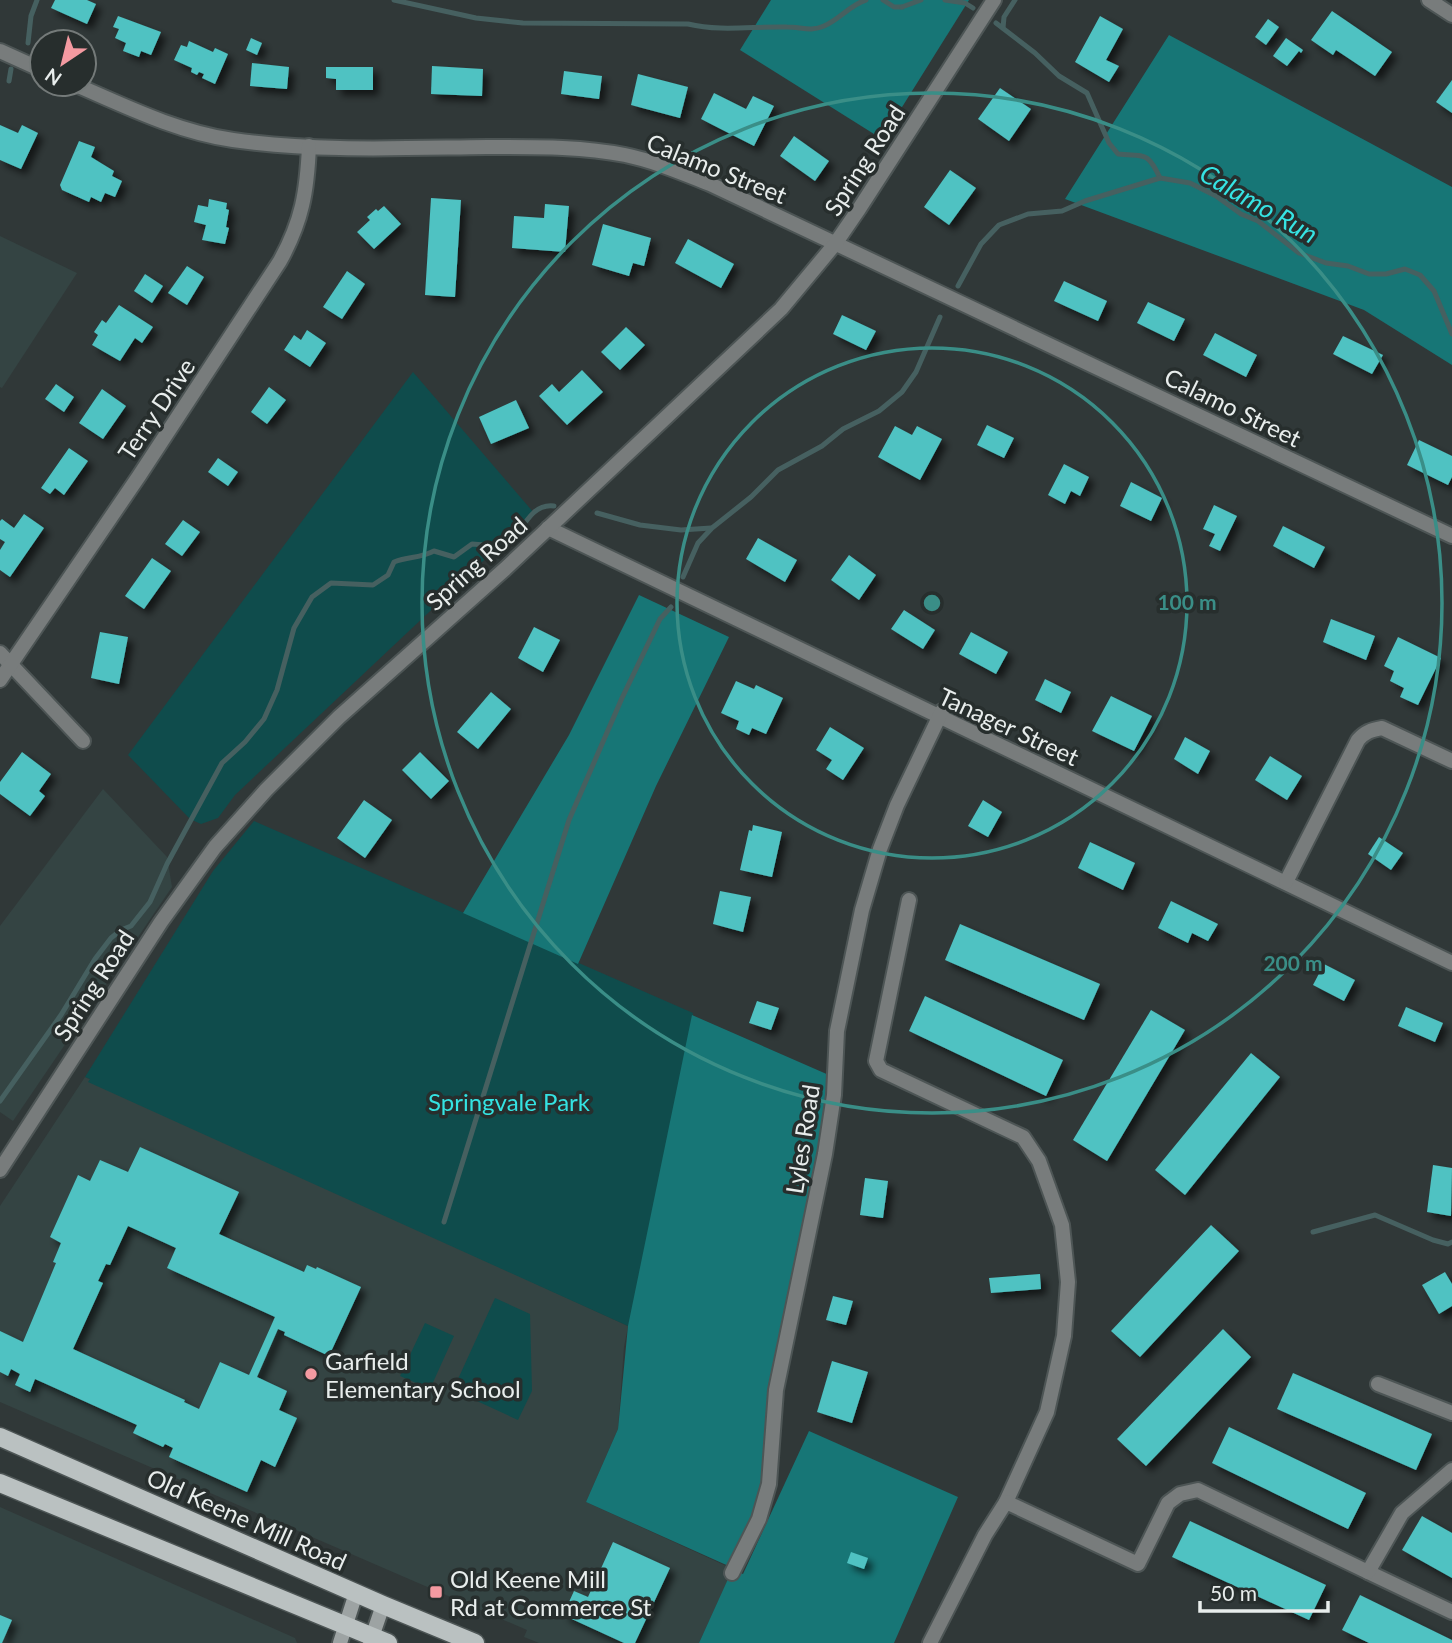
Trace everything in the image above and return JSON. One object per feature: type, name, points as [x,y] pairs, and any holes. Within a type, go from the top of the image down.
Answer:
[{"type":"main road","name":"Old Keene Mill Road","points":[[0,1437],[475,1643]]},
{"type":"main road","points":[[0,1483],[346,1624],[377,1641]]},
{"type":"street","name":"Spring Road","points":[[0,1170],[161,922],[215,847],[266,789],[339,717],[548,528],[781,309],[835,244],[887,169],[994,0]]},
{"type":"street","points":[[1429,0],[1452,15]]},
{"type":"street","points":[[0,51],[28,64]]},
{"type":"street","name":"Calamo Street","points":[[98,95],[151,118],[231,140],[309,146],[537,147],[623,155],[647,160],[710,184],[1452,536]]},
{"type":"street","name":"Terry Drive","points":[[0,680],[280,261],[296,230],[304,205],[309,146]]},
{"type":"street","name":"Tanager Street","points":[[548,528],[1452,962]]},
{"type":"street","points":[[0,653],[83,741]]},
{"type":"street","name":"Lyles Road","points":[[732,1573],[759,1518],[769,1484],[776,1390],[825,1154],[834,1095],[837,1031],[862,910],[880,849],[897,805],[940,714]]},
{"type":"street","points":[[1286,883],[1358,740],[1363,735],[1371,730],[1382,729],[1452,761]]},
{"type":"street","points":[[909,900],[876,1061],[881,1070],[1023,1137],[1039,1161],[1062,1225],[1068,1282],[1064,1336],[1047,1412],[1006,1502],[985,1535],[930,1643]]},
{"type":"street","points":[[1378,1384],[1452,1413]]},
{"type":"street","points":[[1368,1572],[1402,1513],[1452,1470]]},
{"type":"street","points":[[1006,1502],[1138,1564],[1168,1503],[1180,1494],[1198,1490],[1452,1612]]},
{"type":"street","points":[[340,1643],[356,1593]]},
{"type":"street","points":[[377,1641],[383,1605]]},
{"type":"shaded area","points":[[771,0],[969,0],[882,139],[740,50]]},
{"type":"shaded area","points":[[1169,35],[1452,187],[1452,365],[1364,310],[1065,199]]},
{"type":"shaded area","points":[[0,236],[77,273],[2,388],[0,387]]},
{"type":"shaded area","points":[[639,595],[729,637],[656,786],[578,964],[463,913],[569,735]]},
{"type":"shaded area","points":[[103,789],[167,857],[172,887],[13,1121],[0,1112],[0,926]]},
{"type":"shaded area","points":[[692,1015],[838,1079],[769,1412],[776,1475],[733,1569],[743,1574],[809,1431],[958,1497],[894,1643],[699,1643],[733,1568],[586,1502],[618,1429],[628,1326]]},
{"type":"shaded area","name":"Garfield Elementary School","points":[[85,1077],[628,1326],[618,1429],[586,1502],[733,1569],[699,1643],[539,1643],[524,1637],[527,1630],[0,1402],[0,1206]]},
{"type":"shaded area","points":[[0,1507],[295,1638],[297,1643],[0,1643]]},
{"type":"green space","points":[[413,372],[534,513],[235,795],[218,818],[201,824],[190,819],[128,755]]},
{"type":"green space","name":"Springvale Park","points":[[254,821],[693,1013],[646,1332],[88,1082],[90,1079],[85,1077],[213,871]]},
{"type":"green space","points":[[495,1298],[530,1314],[532,1391],[518,1420],[453,1390]]},
{"type":"green space","points":[[425,1323],[454,1336],[430,1389],[400,1376]]},
{"type":"building","points":[[55,0],[87,0],[96,4],[87,24],[51,8]]},
{"type":"building","points":[[1332,11],[1392,52],[1375,76],[1336,50],[1333,55],[1311,40]]},
{"type":"building","points":[[118,16],[161,32],[151,55],[141,51],[139,57],[123,51],[126,43],[115,38],[119,29],[113,27]]},
{"type":"building","points":[[1100,16],[1123,29],[1106,60],[1119,66],[1109,82],[1075,62]]},
{"type":"building","points":[[1268,19],[1279,27],[1266,45],[1255,37]]},
{"type":"building","points":[[251,38],[262,43],[257,55],[246,50]]},
{"type":"building","points":[[1286,38],[1303,50],[1301,53],[1299,51],[1287,66],[1273,56]]},
{"type":"building","points":[[189,41],[213,52],[215,48],[228,54],[215,84],[202,78],[204,74],[199,72],[197,75],[191,72],[192,68],[174,60],[181,45],[187,47]]},
{"type":"building","points":[[252,63],[289,67],[287,89],[250,86]]},
{"type":"building","points":[[432,66],[483,69],[482,96],[431,94]]},
{"type":"building","points":[[326,67],[373,67],[373,90],[336,90],[336,79],[326,78]]},
{"type":"building","points":[[564,71],[602,76],[599,99],[561,94]]},
{"type":"building","points":[[638,74],[688,87],[680,118],[631,105]]},
{"type":"building","points":[[1452,80],[1452,113],[1436,102]]},
{"type":"building","points":[[1000,88],[1031,109],[1009,141],[978,119]]},
{"type":"building","points":[[714,93],[746,109],[753,96],[774,106],[754,146],[701,119]]},
{"type":"building","points":[[0,125],[18,133],[22,125],[38,133],[21,169],[0,160]]},
{"type":"building","points":[[794,136],[829,161],[815,181],[780,156]]},
{"type":"building","points":[[79,141],[95,147],[91,157],[114,171],[112,176],[122,181],[115,197],[105,193],[101,202],[91,197],[89,202],[62,190],[60,185]]},
{"type":"building","points":[[950,170],[976,188],[949,225],[924,207]]},
{"type":"building","points":[[431,198],[461,200],[455,297],[425,295]]},
{"type":"building","points":[[209,199],[227,203],[226,209],[229,210],[226,227],[229,228],[225,244],[202,240],[206,225],[194,222],[198,205],[208,207]]},
{"type":"building","points":[[545,204],[569,206],[565,252],[512,248],[514,216],[544,218]]},
{"type":"building","points":[[384,206],[401,224],[374,249],[357,232],[370,220],[367,217]]},
{"type":"building","points":[[603,224],[651,238],[644,266],[633,263],[629,276],[592,265]]},
{"type":"building","points":[[688,239],[734,264],[721,288],[675,263]]},
{"type":"building","points":[[187,266],[204,277],[187,305],[168,293]]},
{"type":"building","points":[[347,271],[365,284],[342,319],[323,307]]},
{"type":"building","points":[[145,274],[163,286],[152,303],[134,291]]},
{"type":"building","points":[[1064,281],[1107,301],[1098,321],[1054,301]]},
{"type":"building","points":[[1148,302],[1185,319],[1174,341],[1137,323]]},
{"type":"building","points":[[119,305],[153,327],[142,343],[135,338],[120,361],[92,345],[98,335],[94,332],[102,320],[106,323]]},
{"type":"building","points":[[842,315],[876,331],[866,350],[833,334]]},
{"type":"building","points":[[626,327],[645,345],[620,370],[601,352]]},
{"type":"building","points":[[307,330],[326,343],[310,367],[284,350],[294,335],[301,340]]},
{"type":"building","points":[[1215,333],[1257,355],[1246,377],[1203,355]]},
{"type":"building","points":[[1343,336],[1383,355],[1372,374],[1333,354]]},
{"type":"building","points":[[582,370],[603,392],[567,425],[539,396],[552,384],[559,392]]},
{"type":"building","points":[[56,384],[74,397],[64,412],[45,399]]},
{"type":"building","points":[[269,387],[286,400],[267,424],[251,412]]},
{"type":"building","points":[[102,389],[126,406],[103,439],[79,423]]},
{"type":"building","points":[[516,400],[529,428],[491,444],[479,417]]},
{"type":"building","points":[[987,425],[1014,438],[1004,458],[977,445]]},
{"type":"building","points":[[895,426],[912,435],[917,426],[942,439],[920,480],[878,457]]},
{"type":"building","points":[[1419,440],[1452,456],[1452,477],[1448,485],[1407,465]]},
{"type":"building","points":[[69,448],[88,461],[64,495],[55,488],[50,494],[41,488]]},
{"type":"building","points":[[218,458],[238,472],[228,486],[208,472]]},
{"type":"building","points":[[1064,464],[1089,477],[1080,496],[1071,491],[1065,504],[1048,495]]},
{"type":"building","points":[[1131,482],[1162,498],[1151,521],[1120,506]]},
{"type":"building","points":[[1214,505],[1237,516],[1220,551],[1209,546],[1215,534],[1203,529]]},
{"type":"building","points":[[24,514],[44,528],[10,577],[0,570],[0,550],[5,542],[0,539],[0,521],[2,519],[14,528]]},
{"type":"building","points":[[183,520],[200,532],[182,556],[165,544]]},
{"type":"building","points":[[1283,526],[1325,547],[1314,568],[1273,546]]},
{"type":"building","points":[[758,538],[797,560],[785,582],[746,559]]},
{"type":"building","points":[[849,555],[876,575],[859,600],[831,580]]},
{"type":"building","points":[[152,558],[171,571],[144,609],[125,596]]},
{"type":"building","points":[[904,610],[935,630],[923,649],[891,629]]},
{"type":"building","points":[[1331,619],[1375,636],[1366,660],[1323,642]]},
{"type":"building","points":[[534,627],[560,640],[543,672],[518,658]]},
{"type":"building","points":[[100,632],[128,637],[119,684],[91,678]]},
{"type":"building","points":[[971,632],[1008,652],[996,674],[959,654]]},
{"type":"building","points":[[1398,637],[1441,658],[1418,705],[1400,697],[1404,688],[1390,681],[1394,671],[1384,666]]},
{"type":"building","points":[[1045,679],[1071,692],[1061,713],[1035,700]]},
{"type":"building","points":[[736,681],[754,689],[756,685],[783,698],[766,734],[752,728],[749,735],[736,729],[739,721],[721,713]]},
{"type":"building","points":[[491,692],[511,709],[478,749],[457,732]]},
{"type":"building","points":[[1111,696],[1152,716],[1134,751],[1092,731]]},
{"type":"building","points":[[830,727],[864,748],[843,780],[826,769],[832,760],[816,750]]},
{"type":"building","points":[[1185,737],[1210,751],[1198,774],[1174,759]]},
{"type":"building","points":[[22,752],[51,774],[39,791],[45,796],[30,816],[0,794],[0,782]]},
{"type":"building","points":[[420,752],[449,781],[431,799],[402,770]]},
{"type":"building","points":[[1270,756],[1302,776],[1287,800],[1255,780]]},
{"type":"building","points":[[364,800],[392,820],[365,858],[337,838]]},
{"type":"building","points":[[983,800],[1002,812],[988,837],[968,826]]},
{"type":"building","points":[[753,825],[782,832],[772,877],[740,870],[749,830],[752,831]]},
{"type":"building","points":[[1379,837],[1403,853],[1391,870],[1368,854]]},
{"type":"building","points":[[1090,842],[1135,863],[1123,890],[1078,868]]},
{"type":"building","points":[[720,891],[751,897],[743,932],[713,924]]},
{"type":"building","points":[[1171,901],[1218,924],[1208,941],[1192,933],[1188,943],[1158,928]]},
{"type":"building","points":[[960,924],[1100,984],[1084,1020],[945,960]]},
{"type":"building","points":[[1324,964],[1355,980],[1344,1001],[1313,985]]},
{"type":"building","points":[[925,996],[1063,1060],[1046,1096],[909,1031]]},
{"type":"building","points":[[757,1001],[779,1008],[771,1030],[749,1023]]},
{"type":"building","points":[[1406,1007],[1443,1023],[1435,1042],[1398,1026]]},
{"type":"building","points":[[1151,1010],[1185,1030],[1107,1161],[1073,1140]]},
{"type":"building","points":[[1251,1053],[1280,1077],[1185,1195],[1155,1170]]},
{"type":"building","points":[[140,1147],[239,1192],[219,1234],[304,1272],[307,1265],[316,1269],[317,1267],[361,1287],[329,1356],[284,1335],[285,1332],[278,1329],[257,1377],[287,1391],[279,1410],[297,1418],[275,1467],[261,1460],[247,1492],[169,1457],[173,1448],[165,1444],[163,1447],[133,1433],[137,1425],[35,1379],[30,1392],[15,1385],[20,1374],[11,1369],[8,1376],[0,1372],[0,1331],[23,1342],[56,1263],[53,1262],[61,1243],[50,1237],[78,1175],[90,1181],[100,1160],[128,1172]],"holes":[[[128,1226],[176,1248],[167,1268],[275,1317],[249,1375],[220,1362],[199,1409],[184,1402],[185,1400],[73,1349],[103,1283],[98,1281],[106,1264],[110,1265]]]},
{"type":"building","points":[[1433,1165],[1452,1168],[1451,1216],[1427,1212]]},
{"type":"building","points":[[865,1178],[888,1181],[883,1218],[860,1215]]},
{"type":"building","points":[[1211,1225],[1239,1251],[1140,1357],[1111,1331]]},
{"type":"building","points":[[1445,1272],[1452,1284],[1452,1306],[1439,1314],[1422,1285]]},
{"type":"building","points":[[1040,1274],[1041,1289],[991,1293],[989,1278]]},
{"type":"building","points":[[833,1296],[853,1301],[846,1325],[826,1320]]},
{"type":"building","points":[[1223,1329],[1251,1357],[1146,1466],[1117,1439]]},
{"type":"building","points":[[832,1361],[868,1372],[852,1423],[817,1412]]},
{"type":"building","points":[[1293,1373],[1432,1434],[1416,1470],[1277,1409]]},
{"type":"building","points":[[1229,1427],[1366,1493],[1348,1529],[1212,1463]]},
{"type":"building","points":[[1422,1516],[1452,1533],[1452,1578],[1402,1550]]},
{"type":"building","points":[[1190,1521],[1326,1585],[1309,1620],[1172,1557]]},
{"type":"building","points":[[613,1542],[670,1568],[635,1643],[624,1643],[563,1615],[574,1591],[588,1597]]},
{"type":"building","points":[[851,1552],[868,1558],[864,1569],[847,1563]]},
{"type":"building","points":[[1360,1595],[1452,1640],[1452,1643],[1369,1643],[1342,1630]]},
{"type":"building","points":[[0,1615],[12,1620],[2,1643],[0,1643]]},
{"type":"waterway","points":[[30,28],[37,0]]},
{"type":"waterway","points":[[394,0],[476,18],[523,23],[688,24],[725,28],[810,29],[830,23],[866,0]]},
{"type":"waterway","points":[[883,0],[894,7],[902,7]]},
{"type":"waterway","name":"Calamo Run","points":[[902,7],[921,0]]},
{"type":"waterway","name":"Calamo Run","points":[[945,0],[965,3],[973,8]]},
{"type":"waterway","points":[[1003,28],[1004,17],[1015,0]]},
{"type":"waterway","name":"Calamo Run","points":[[996,23],[1035,53],[1059,76],[1087,93],[1109,143],[1118,154],[1144,157],[1152,163],[1160,178],[1190,183],[1216,196],[1241,214],[1258,221],[1299,253],[1369,274],[1386,274],[1405,269],[1420,275],[1434,291],[1452,334]]},
{"type":"waterway","points":[[9,81],[11,69]]},
{"type":"waterway","points":[[958,286],[981,244],[999,225],[1028,214],[1062,211],[1085,201],[1160,178]]},
{"type":"waterway","points":[[683,577],[698,543],[778,470],[822,446],[843,429],[879,411],[902,392],[916,372],[940,317]]},
{"type":"waterway","points":[[0,1101],[61,1015],[95,959],[111,938],[131,926],[150,902],[167,864],[222,763],[245,742],[264,719],[277,690],[294,628],[312,597],[331,583],[373,585],[388,575],[394,562],[400,560],[434,551],[454,557],[472,544],[498,546],[511,543],[534,512],[546,506],[554,506]]},
{"type":"waterway","points":[[597,513],[640,525],[681,530],[711,528]]},
{"type":"waterway","points":[[444,1222],[569,820],[622,698],[660,619],[671,607]]},
{"type":"waterway","points":[[1313,1232],[1375,1215],[1433,1240],[1448,1244],[1452,1242]]},
{"type":"place","name":"Garfield Elementary School","points":[[311,1374]]},
{"type":"place","name":"Old Keene Mill Rd at Commerce St","points":[[436,1592]]}]
